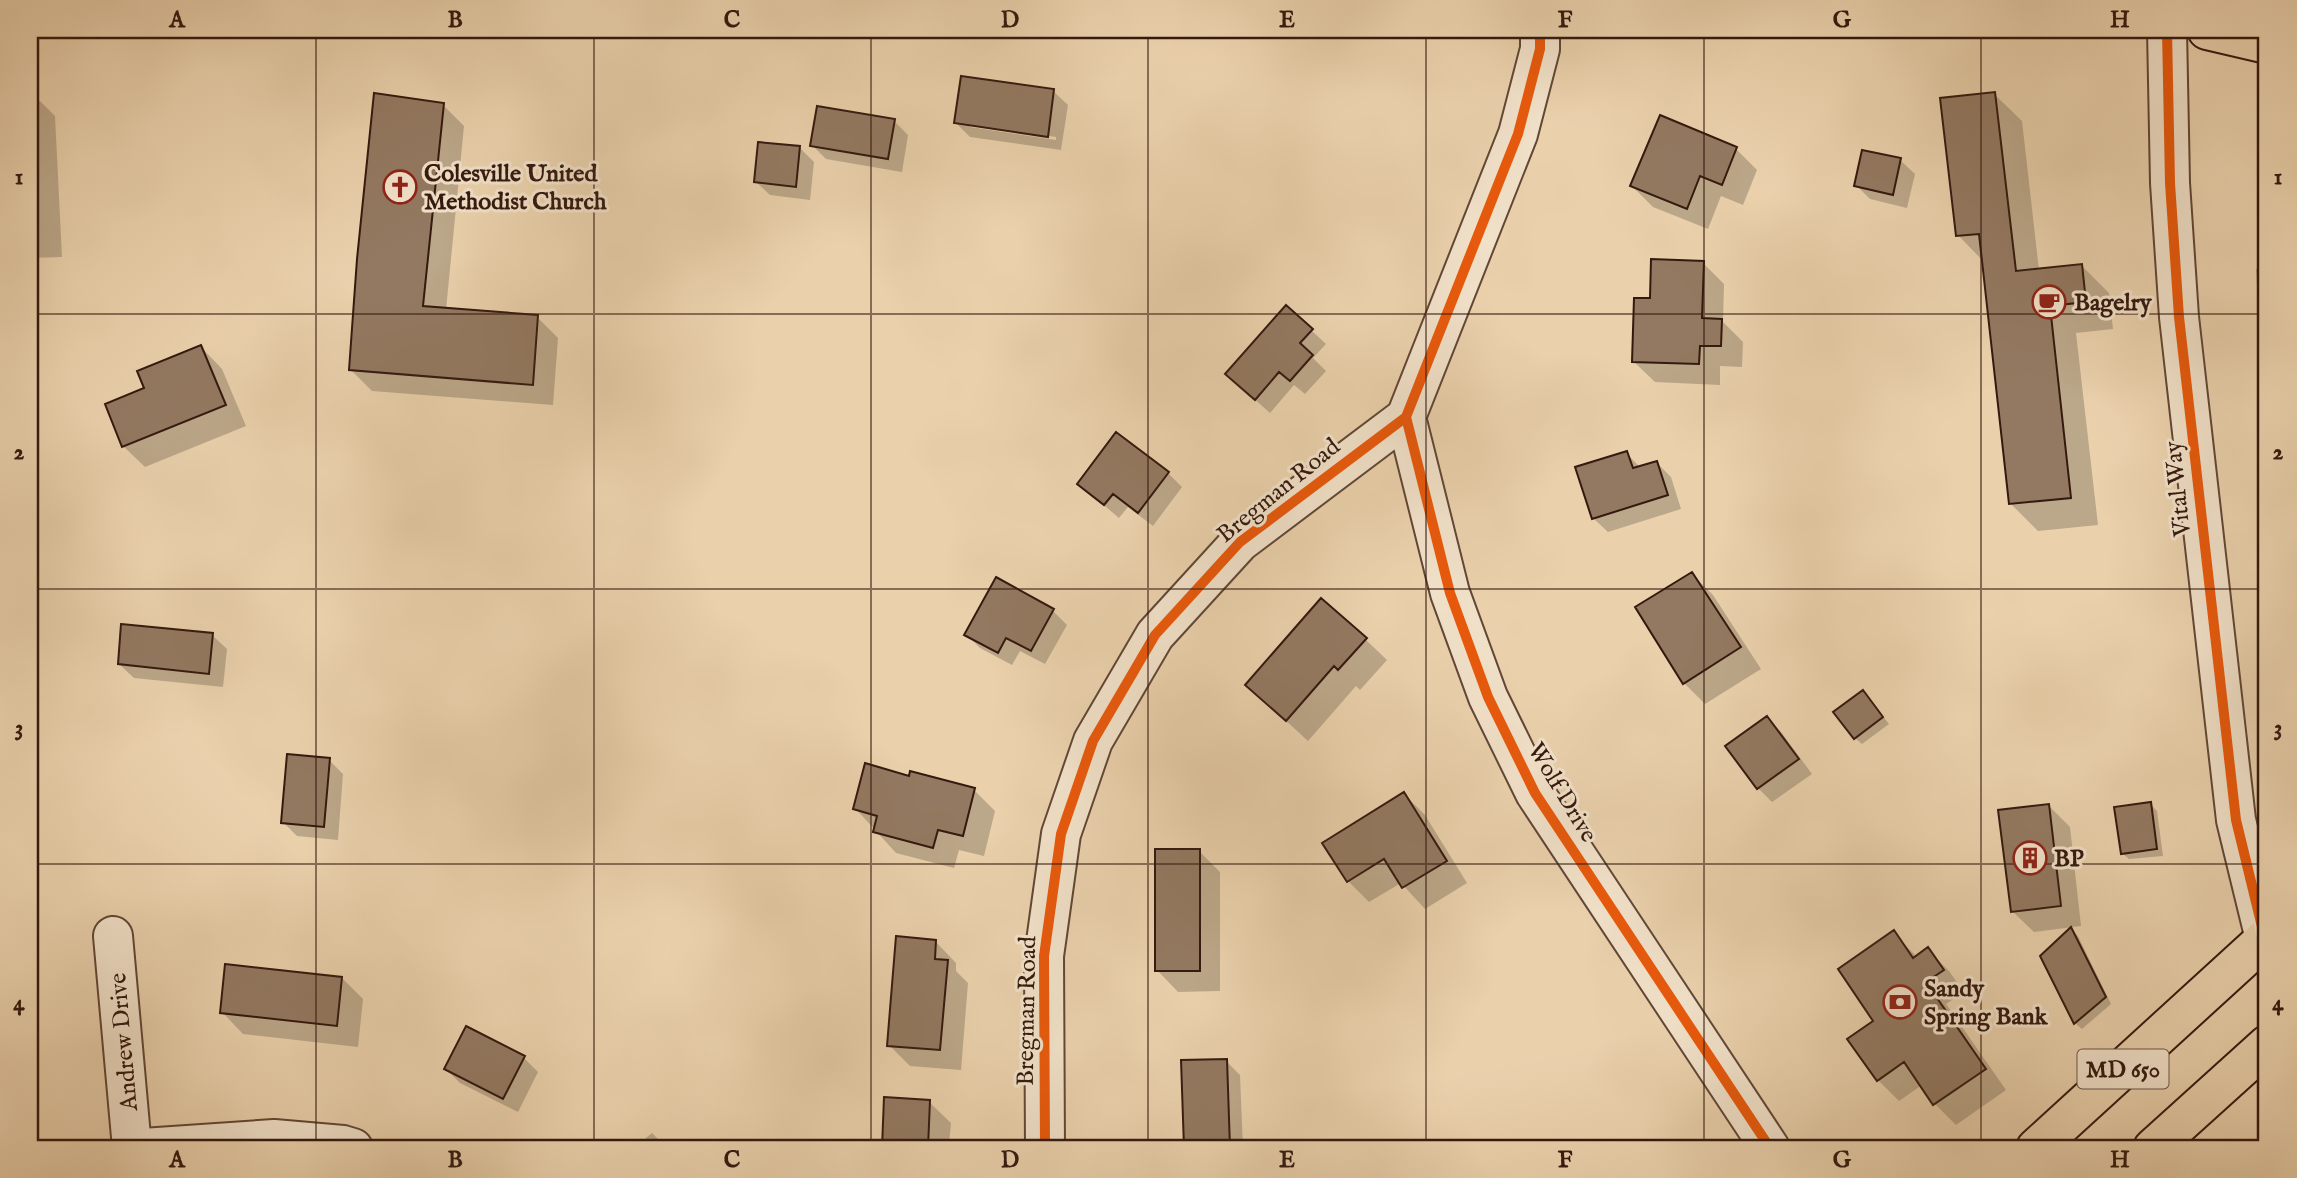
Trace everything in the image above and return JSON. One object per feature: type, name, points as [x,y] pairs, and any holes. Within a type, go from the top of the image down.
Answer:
[{"type":"main road","points":[[2207,30],[2267,44]]},
{"type":"main road","name":"MD 650","points":[[2036,1148],[2266,938]]},
{"type":"main road","name":"MD 650","points":[[2153,1148],[2267,1045]]},
{"type":"street","points":[[1406,417],[1518,134],[1540,49],[1540,30]]},
{"type":"street","name":"Vital Way","points":[[2167,30],[2169,183],[2180,330],[2236,820],[2266,938]]},
{"type":"street","name":"Bregman Road","points":[[1045,1148],[1044,956],[1061,834],[1093,741],[1155,635],[1240,542],[1406,417]]},
{"type":"street","name":"Wolf Drive","points":[[1406,417],[1450,593],[1488,697],[1535,793],[1770,1148]]},
{"type":"street","name":"Andrew Drive","points":[[113,936],[132,1148]]},
{"type":"street","points":[[143,1148],[274,1139],[353,1148]]},
{"type":"building","points":[[961,76],[1054,89],[1048,137],[954,123]]},
{"type":"building","points":[[1995,92],[2016,271],[2082,264],[2086,302],[2050,306],[2071,498],[2009,504],[1979,234],[1956,236],[1940,98]]},
{"type":"building","points":[[374,93],[444,103],[423,306],[538,315],[533,385],[349,370]]},
{"type":"building","points":[[817,106],[895,119],[888,159],[810,146]]},
{"type":"building","points":[[1660,115],[1737,147],[1722,185],[1700,176],[1687,209],[1630,186]]},
{"type":"building","points":[[758,142],[800,146],[796,187],[754,182]]},
{"type":"building","points":[[1862,150],[1901,158],[1893,195],[1854,186]]},
{"type":"building","points":[[1651,259],[1704,261],[1702,318],[1722,319],[1721,346],[1700,346],[1699,364],[1632,362],[1634,298],[1650,298]]},
{"type":"building","points":[[1286,305],[1313,329],[1300,343],[1313,355],[1290,381],[1279,372],[1255,400],[1225,374]]},
{"type":"building","points":[[201,345],[226,405],[122,447],[105,404],[144,388],[137,371]]},
{"type":"building","points":[[1116,432],[1169,472],[1138,513],[1113,494],[1104,505],[1077,484]]},
{"type":"building","points":[[1627,451],[1633,468],[1657,461],[1668,495],[1592,519],[1575,467]]},
{"type":"building","points":[[1692,572],[1741,647],[1683,684],[1635,607]]},
{"type":"building","points":[[996,577],[1054,609],[1031,651],[1006,638],[998,653],[964,635]]},
{"type":"building","points":[[1321,598],[1367,638],[1338,670],[1334,666],[1286,721],[1245,685]]},
{"type":"building","points":[[121,624],[213,633],[209,674],[118,664]]},
{"type":"building","points":[[1863,690],[1883,717],[1854,739],[1833,712]]},
{"type":"building","points":[[1767,716],[1799,759],[1757,789],[1725,746]]},
{"type":"building","points":[[287,754],[330,758],[324,827],[281,823]]},
{"type":"building","points":[[865,763],[909,776],[910,771],[975,788],[963,836],[938,830],[933,848],[873,832],[877,816],[853,809]]},
{"type":"building","points":[[1404,792],[1447,861],[1402,888],[1384,859],[1347,882],[1322,843]]},
{"type":"building","points":[[2151,802],[2157,849],[2121,854],[2114,807]]},
{"type":"building","name":"BP","points":[[2049,804],[2061,906],[2011,912],[1998,810]]},
{"type":"building","points":[[1155,849],[1200,849],[1200,971],[1155,971]]},
{"type":"building","points":[[2071,927],[2106,997],[2074,1024],[2040,956]]},
{"type":"building","name":"Sandy Spring Bank","points":[[1894,930],[1913,958],[1928,947],[1944,970],[1926,982],[1986,1069],[1933,1105],[1904,1062],[1877,1081],[1847,1039],[1873,1021],[1838,969]]},
{"type":"building","points":[[896,936],[936,940],[935,959],[948,960],[940,1050],[887,1046]]},
{"type":"building","points":[[225,964],[342,977],[337,1026],[220,1013]]},
{"type":"building","points":[[466,1026],[525,1056],[503,1099],[444,1069]]},
{"type":"building","points":[[1227,1059],[1230,1148],[1184,1148],[1181,1060]]},
{"type":"building","points":[[884,1097],[930,1100],[928,1148],[882,1148]]},
{"type":"cycle path","points":[[1045,1148],[1044,956],[1061,834],[1093,741],[1155,635],[1240,542],[1406,417],[1518,134],[1540,49],[1540,30]]},
{"type":"cycle path","points":[[2167,30],[2170,183],[2179,317],[2236,820],[2265,939]]},
{"type":"cycle path","points":[[1406,417],[1450,593],[1488,697],[1535,793],[1770,1148]]},
{"type":"place","name":"Colesville United Methodist Church","points":[[400,187]]},
{"type":"place","name":"Bagelry","points":[[2049,302]]},
{"type":"place","name":"BP","points":[[2030,858]]},
{"type":"place","name":"Sandy Spring Bank","points":[[1900,1002]]}]
